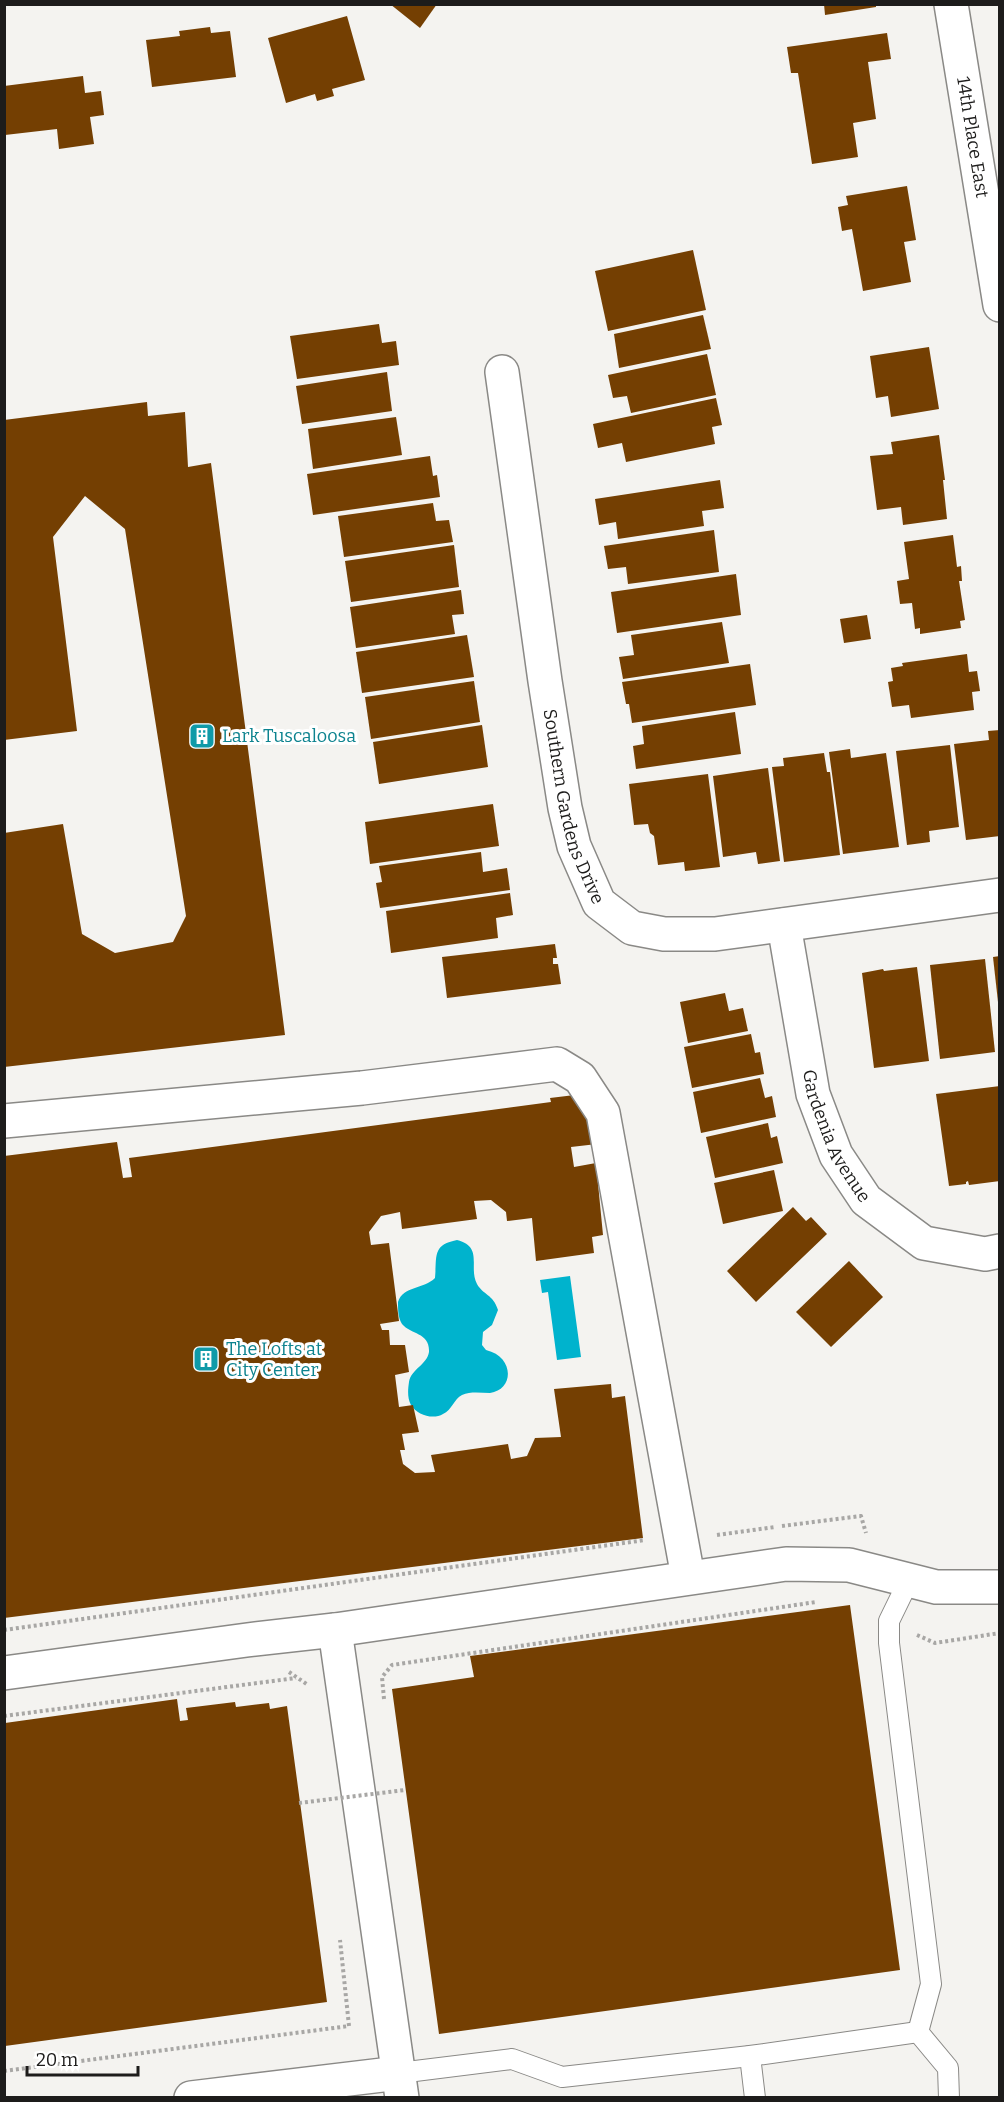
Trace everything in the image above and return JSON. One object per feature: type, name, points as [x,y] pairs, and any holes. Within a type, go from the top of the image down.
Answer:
[{"type":"street","name":"14th Place East","points":[[951,4],[999,305]]},
{"type":"street","name":"Southern Gardens Drive","points":[[502,372],[543,670],[565,808],[574,846],[599,903],[632,928],[664,934],[715,934],[999,895]]},
{"type":"street","name":"Gardenia Avenue","points":[[784,925],[813,1094],[836,1155],[866,1200],[924,1242],[985,1254],[999,1251]]},
{"type":"street","points":[[4,1121],[362,1088],[557,1064],[580,1078],[603,1113],[688,1577]]},
{"type":"street","points":[[4,1672],[335,1630],[786,1564],[849,1565],[936,1587],[999,1587]]},
{"type":"street","points":[[191,2097],[401,2085],[335,1630]]},
{"type":"lane","points":[[909,1580],[889,1621],[889,1643],[931,1984],[918,2032]]},
{"type":"lane","points":[[401,2085],[512,2059],[562,2077],[750,2056],[918,2032]]},
{"type":"lane","points":[[918,2032],[948,2068],[949,2097]]},
{"type":"lane","points":[[750,2056],[756,2097]]},
{"type":"path","points":[[4,1630],[650,1539]]},
{"type":"path","points":[[385,1710],[382,1677],[392,1665],[821,1602]]},
{"type":"path","points":[[889,1621],[934,1643],[999,1633]]},
{"type":"path","points":[[4,1716],[296,1678]]},
{"type":"path","points":[[299,1803],[405,1790]]},
{"type":"path","points":[[326,1791],[327,1802]]},
{"type":"path","points":[[396,1791],[398,1803]]},
{"type":"path","points":[[4,2071],[349,2026],[340,1932]]},
{"type":"water","points":[[457,1240],[470,1247],[474,1258],[477,1284],[491,1298],[498,1310],[492,1325],[483,1332],[482,1345],[486,1350],[502,1359],[508,1373],[504,1386],[498,1391],[462,1395],[446,1412],[435,1417],[421,1414],[410,1402],[408,1393],[410,1378],[429,1352],[423,1337],[402,1324],[398,1302],[404,1293],[435,1278],[437,1253],[443,1245]]},
{"type":"water","points":[[570,1276],[581,1357],[557,1360],[548,1292],[542,1293],[540,1280]]},
{"type":"building","points":[[390,4],[437,4],[420,28]]},
{"type":"building","points":[[824,4],[876,4],[876,7],[825,15]]},
{"type":"building","points":[[347,16],[365,80],[332,89],[334,96],[317,101],[315,94],[286,103],[268,38]]},
{"type":"building","points":[[210,27],[211,33],[230,31],[236,77],[152,87],[146,40],[180,36],[179,31]]},
{"type":"building","points":[[887,33],[891,59],[868,62],[876,119],[853,123],[858,157],[812,164],[798,73],[791,73],[787,47]]},
{"type":"building","points":[[83,76],[85,93],[101,91],[104,115],[90,117],[94,144],[59,149],[57,129],[5,135],[4,86]]},
{"type":"building","points":[[907,186],[916,240],[904,242],[911,282],[863,291],[852,229],[842,231],[838,207],[848,205],[846,196]]},
{"type":"building","points":[[693,250],[706,310],[608,331],[595,271]]},
{"type":"building","points":[[703,315],[711,349],[619,368],[614,334]]},
{"type":"building","points":[[379,324],[382,343],[396,341],[399,365],[297,379],[290,336]]},
{"type":"building","points":[[929,347],[939,409],[891,417],[888,396],[876,398],[870,356]]},
{"type":"building","points":[[707,354],[716,395],[631,413],[627,396],[613,398],[608,375]]},
{"type":"building","points":[[387,372],[392,411],[302,424],[296,386]]},
{"type":"building","points":[[716,398],[722,425],[712,427],[715,444],[626,462],[622,443],[598,448],[593,424]]},
{"type":"building","name":"Lark Tuscaloosa","points":[[147,402],[148,416],[185,412],[188,467],[211,463],[285,1035],[4,1067],[4,833],[63,824],[82,934],[115,953],[173,942],[186,916],[125,529],[85,496],[53,537],[77,731],[4,740],[4,420]]},
{"type":"building","points":[[396,417],[402,455],[313,469],[308,429]]},
{"type":"building","points":[[939,435],[947,519],[903,525],[901,507],[877,510],[870,456],[893,454],[891,442]]},
{"type":"building","points":[[430,456],[433,476],[437,475],[440,497],[313,515],[307,474]]},
{"type":"building","points":[[720,480],[724,508],[702,511],[704,526],[618,539],[616,522],[599,525],[595,499]]},
{"type":"building","points":[[433,503],[436,521],[449,520],[453,542],[344,557],[338,516]]},
{"type":"building","points":[[714,530],[719,572],[628,584],[626,567],[608,569],[604,546]]},
{"type":"building","points":[[953,535],[957,567],[961,566],[962,581],[959,581],[965,620],[960,621],[961,628],[920,634],[920,628],[915,629],[912,603],[900,604],[897,581],[909,579],[904,542]]},
{"type":"building","points":[[454,545],[459,587],[351,602],[345,561]]},
{"type":"building","points":[[736,574],[741,615],[617,633],[611,592]]},
{"type":"building","points":[[461,590],[464,614],[452,615],[455,634],[356,648],[350,607]]},
{"type":"building","points":[[867,615],[871,639],[844,643],[840,619]]},
{"type":"building","points":[[722,622],[729,663],[623,679],[619,657],[634,655],[631,635]]},
{"type":"building","points":[[467,635],[474,677],[362,693],[356,652]]},
{"type":"building","points":[[967,654],[969,672],[977,671],[980,691],[972,692],[974,710],[911,718],[909,705],[892,707],[888,682],[893,681],[891,668],[903,666],[902,663]]},
{"type":"building","points":[[750,664],[756,705],[632,723],[622,682]]},
{"type":"building","points":[[474,681],[480,722],[371,739],[365,697]]},
{"type":"building","points":[[735,712],[741,754],[636,769],[633,746],[644,744],[642,726]]},
{"type":"building","points":[[482,725],[488,767],[379,784],[373,742]]},
{"type":"building","points":[[1000,730],[1000,836],[966,840],[954,744],[989,740],[988,731]]},
{"type":"building","points":[[950,745],[959,827],[929,831],[930,842],[907,845],[896,751]]},
{"type":"building","points":[[850,749],[851,758],[886,753],[899,847],[843,854],[829,752]]},
{"type":"building","points":[[824,753],[827,772],[830,772],[840,855],[784,862],[772,767],[784,766],[783,758]]},
{"type":"building","points":[[768,768],[780,861],[758,864],[756,852],[723,857],[713,776]]},
{"type":"building","points":[[708,774],[720,867],[685,871],[684,862],[658,865],[654,836],[650,833],[648,824],[634,825],[629,784]]},
{"type":"building","points":[[493,804],[499,846],[370,864],[365,822]]},
{"type":"building","points":[[481,852],[483,872],[507,868],[510,890],[380,908],[376,883],[382,882],[379,866]]},
{"type":"building","points":[[510,893],[513,915],[496,918],[498,938],[391,953],[386,911]]},
{"type":"building","points":[[555,944],[557,958],[553,958],[553,964],[558,964],[561,984],[447,998],[442,957]]},
{"type":"building","points":[[1000,956],[1000,1002],[998,1002],[993,957]]},
{"type":"building","points":[[985,959],[995,1052],[940,1059],[930,965]]},
{"type":"building","points":[[917,967],[929,1061],[874,1068],[862,973]]},
{"type":"building","points":[[725,993],[729,1011],[743,1008],[748,1031],[688,1043],[680,1002]]},
{"type":"building","points":[[751,1034],[755,1053],[760,1052],[764,1074],[692,1088],[684,1047]]},
{"type":"building","points":[[760,1078],[765,1098],[772,1096],[776,1117],[701,1133],[693,1092]]},
{"type":"building","points":[[1000,1086],[1000,1181],[969,1185],[968,1181],[966,1184],[949,1186],[936,1094]]},
{"type":"building","name":"The Lofts at City Center","points":[[583,1094],[597,1144],[571,1147],[574,1167],[596,1163],[603,1235],[592,1237],[594,1253],[536,1261],[532,1218],[507,1221],[506,1212],[491,1200],[474,1201],[477,1219],[402,1229],[400,1212],[381,1216],[369,1232],[371,1245],[389,1243],[399,1321],[380,1324],[382,1330],[389,1330],[390,1345],[405,1345],[409,1372],[395,1375],[399,1407],[413,1405],[419,1432],[402,1434],[405,1450],[400,1450],[403,1464],[415,1473],[435,1472],[431,1455],[508,1444],[511,1459],[527,1456],[535,1438],[561,1437],[554,1389],[611,1384],[612,1398],[625,1396],[643,1538],[4,1618],[4,1156],[117,1142],[123,1178],[132,1177],[129,1158],[551,1102],[550,1098]]},
{"type":"building","points":[[768,1123],[771,1138],[777,1136],[783,1163],[715,1178],[706,1137]]},
{"type":"building","points":[[774,1170],[783,1211],[723,1224],[714,1183]]},
{"type":"building","points":[[793,1207],[806,1221],[811,1217],[827,1234],[756,1302],[727,1271]]},
{"type":"building","points":[[849,1261],[883,1297],[831,1347],[796,1312]]},
{"type":"building","points":[[850,1605],[900,1970],[439,2034],[392,1689],[474,1677],[470,1656]]},
{"type":"building","points":[[177,1699],[180,1721],[188,1720],[186,1708],[235,1702],[236,1707],[269,1703],[270,1709],[287,1706],[327,2002],[5,2046],[5,1723]]},
{"type":"place","name":"Lark Tuscaloosa","points":[[202,736]]},
{"type":"place","name":"The Lofts at City Center","points":[[206,1359]]}]
